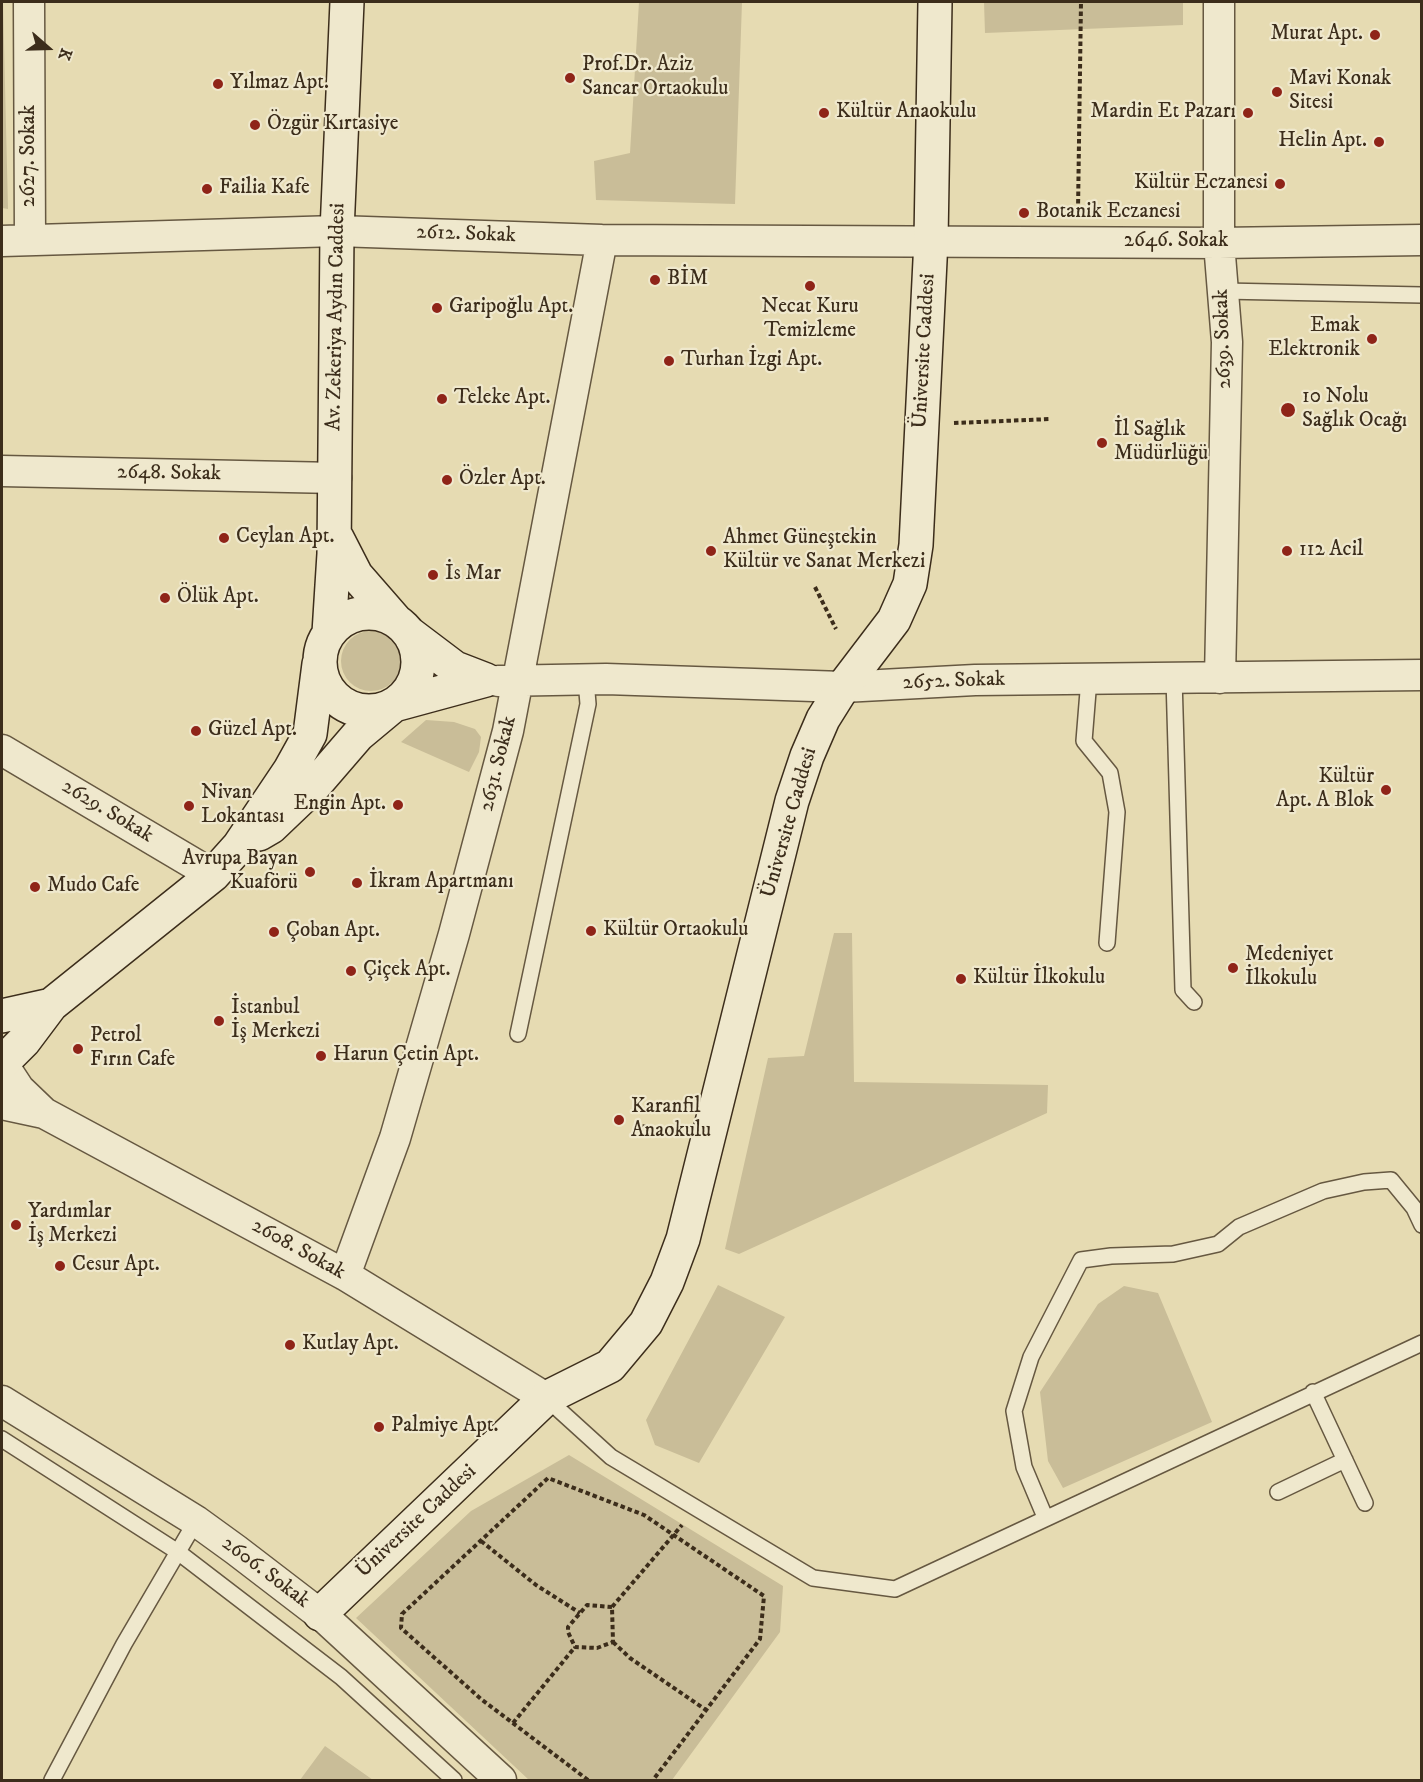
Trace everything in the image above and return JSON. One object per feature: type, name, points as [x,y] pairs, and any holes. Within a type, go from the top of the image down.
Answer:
[{"type":"street","name":"2627. Sokak","points":[[16,240],[28,2]]},
{"type":"street","name":"Av. Zekeriya Aydın Caddesi","points":[[329,633],[334,592],[337,231],[347,2]]},
{"type":"street","name":"Üniversite Caddesi","points":[[320,1614],[546,1398],[610,1366],[646,1323],[667,1282],[683,1239],[792,801],[823,719],[843,687],[894,620],[910,584],[916,546],[931,240],[935,2]]},
{"type":"street","name":"2639. Sokak","points":[[1219,2],[1219,243],[1227,342],[1220,678]]},
{"type":"street","name":"2612. Sokak","points":[[16,240],[337,231],[602,240],[931,240]]},
{"type":"street","name":"2631. Sokak","points":[[345,1275],[395,1138],[454,934],[508,731],[502,681],[602,240]]},
{"type":"street","name":"2646. Sokak","points":[[931,240],[1077,243],[1422,240]]},
{"type":"street","name":"2648. Sokak","points":[[2,471],[336,478]]},
{"type":"street","points":[[240,846],[271,827],[314,786],[358,735],[406,694],[415,680],[418,664],[416,649],[404,628],[356,574],[334,533]]},
{"type":"street","points":[[44,1113],[19,1089],[2,1063],[24,1041],[51,1005],[213,875],[240,846],[290,770],[310,734],[322,647],[329,633],[340,622],[354,615],[370,613],[385,615],[455,668],[502,681]]},
{"type":"street","points":[[319,664],[327,688],[345,706],[361,711],[378,711],[394,705],[502,681]]},
{"type":"street","name":"2652. Sokak","points":[[502,681],[586,680],[843,687],[1089,679],[1422,675]]},
{"type":"street","name":"2629. Sokak","points":[[2,750],[213,875]]},
{"type":"street","points":[[2,1016],[51,1005]]},
{"type":"street","points":[[2,1104],[44,1113]]},
{"type":"street","name":"2608. Sokak","points":[[44,1113],[345,1275],[546,1398]]},
{"type":"street","name":"2606. Sokak","points":[[2,1401],[196,1521],[320,1614],[501,1780]]},
{"type":"lane","points":[[1223,291],[1422,296]]},
{"type":"lane","points":[[1174,678],[1183,990],[1194,1002]]},
{"type":"lane","points":[[1089,679],[1084,741],[1110,773],[1117,812],[1107,943]]},
{"type":"lane","points":[[518,1034],[588,704],[586,680]]},
{"type":"lane","points":[[1046,1517],[1024,1467],[1014,1411],[1031,1357],[1080,1260],[1111,1256],[1173,1254],[1218,1244],[1239,1227],[1323,1191],[1364,1182],[1391,1180],[1414,1208],[1422,1225]]},
{"type":"lane","points":[[546,1398],[611,1457],[813,1578],[895,1589],[1422,1343]]},
{"type":"lane","points":[[1313,1392],[1365,1503]]},
{"type":"lane","points":[[2,1439],[178,1552],[341,1677],[454,1780]]},
{"type":"lane","points":[[1278,1492],[1345,1460]]},
{"type":"lane","points":[[52,1780],[124,1644],[196,1521]]},
{"type":"path","points":[[1077,243],[1081,2]]},
{"type":"path","points":[[921,424],[1051,418]]},
{"type":"path","points":[[815,587],[836,630]]},
{"type":"path","points":[[635,1125],[708,1138]]},
{"type":"path","points":[[588,1780],[481,1699],[401,1628],[402,1614],[548,1478],[644,1515],[764,1596],[760,1639],[653,1780]]},
{"type":"path","points":[[693,1506],[675,1536],[612,1607],[613,1642],[630,1658],[706,1710]]},
{"type":"path","points":[[481,1540],[536,1585],[580,1613]]},
{"type":"path","points":[[576,1647],[568,1632],[568,1627],[587,1605],[612,1607]]},
{"type":"path","points":[[576,1647],[597,1648],[613,1642]]},
{"type":"path","points":[[513,1723],[576,1647]]},
{"type":"shaded area","points":[[3,2],[8,209],[2,208]]},
{"type":"shaded area","points":[[639,2],[742,2],[735,204],[596,200],[594,161],[630,153]]},
{"type":"shaded area","points":[[984,2],[1183,2],[1183,25],[985,33]]},
{"type":"shaded area","points":[[371,631],[392,640],[401,661],[392,682],[371,691],[350,682],[341,661],[350,640]]},
{"type":"shaded area","points":[[426,720],[454,722],[475,729],[481,737],[479,752],[469,772],[401,742]]},
{"type":"shaded area","points":[[834,933],[852,933],[854,1082],[1048,1085],[1047,1113],[739,1254],[725,1249],[768,1058],[804,1056]]},
{"type":"shaded area","points":[[718,1285],[785,1317],[699,1463],[655,1445],[646,1420]]},
{"type":"shaded area","points":[[1124,1286],[1158,1293],[1212,1422],[1063,1488],[1048,1461],[1040,1392],[1098,1304]]},
{"type":"shaded area","points":[[569,1455],[783,1586],[780,1632],[672,1780],[529,1780],[356,1618],[471,1511]]},
{"type":"shaded area","points":[[325,1746],[373,1780],[300,1780]]},
{"type":"place","name":"Murat Apt.","points":[[1375,35]]},
{"type":"place","name":"Prof.Dr. Aziz Sancar Ortaokulu","points":[[570,78]]},
{"type":"place","name":"Yılmaz Apt.","points":[[218,84]]},
{"type":"place","name":"Mavi Konak Sitesi","points":[[1277,92]]},
{"type":"place","name":"Kültür Anaokulu","points":[[824,113]]},
{"type":"place","name":"Mardin Et Pazarı","points":[[1248,113]]},
{"type":"place","name":"Özgür Kırtasiye","points":[[255,125]]},
{"type":"place","name":"Helin Apt.","points":[[1379,142]]},
{"type":"place","name":"Kültür Eczanesi","points":[[1280,184]]},
{"type":"place","name":"Failia Kafe","points":[[207,189]]},
{"type":"place","name":"Botanik Eczanesi","points":[[1024,213]]},
{"type":"place","name":"BİM","points":[[655,280]]},
{"type":"place","name":"Necat Kuru Temizleme","points":[[810,286]]},
{"type":"place","name":"Garipoğlu Apt.","points":[[437,308]]},
{"type":"place","name":"Emak Elektronik","points":[[1372,339]]},
{"type":"place","name":"Turhan İzgi Apt.","points":[[669,361]]},
{"type":"place","name":"Teleke Apt.","points":[[442,399]]},
{"type":"place","name":"10 Nolu Sağlık Ocağı","points":[[1288,410]]},
{"type":"place","name":"İl Sağlık Müdürlüğü","points":[[1102,443]]},
{"type":"place","name":"Özler Apt.","points":[[447,480]]},
{"type":"place","name":"Ceylan Apt.","points":[[224,538]]},
{"type":"place","name":"Ahmet Güneştekin Kültür ve Sanat Merkezi","points":[[711,551]]},
{"type":"place","name":"112 Acil","points":[[1287,551]]},
{"type":"place","name":"İs Mar","points":[[433,575]]},
{"type":"place","name":"Ölük Apt.","points":[[165,598]]},
{"type":"place","name":"Güzel Apt.","points":[[196,731]]},
{"type":"place","name":"Kültür Apt. A Blok","points":[[1386,790]]},
{"type":"place","name":"Engin Apt.","points":[[398,805]]},
{"type":"place","name":"Nivan Lokantası","points":[[189,806]]},
{"type":"place","name":"Avrupa Bayan Kuaförü","points":[[310,872]]},
{"type":"place","name":"İkram Apartmanı","points":[[357,883]]},
{"type":"place","name":"Mudo Cafe","points":[[35,887]]},
{"type":"place","name":"Kültür Ortaokulu","points":[[591,931]]},
{"type":"place","name":"Çoban Apt.","points":[[274,932]]},
{"type":"place","name":"Medeniyet İlkokulu","points":[[1233,968]]},
{"type":"place","name":"Çiçek Apt.","points":[[351,971]]},
{"type":"place","name":"Kültür İlkokulu","points":[[961,979]]},
{"type":"place","name":"İstanbul İş Merkezi","points":[[219,1021]]},
{"type":"place","name":"Petrol Fırın Cafe","points":[[78,1049]]},
{"type":"place","name":"Harun Çetin Apt.","points":[[321,1056]]},
{"type":"place","name":"Karanfil Anaokulu","points":[[619,1120]]},
{"type":"place","name":"Yardımlar İş Merkezi","points":[[16,1225]]},
{"type":"place","name":"Cesur Apt.","points":[[60,1266]]},
{"type":"place","name":"Kutlay Apt.","points":[[290,1345]]},
{"type":"place","name":"Palmiye Apt.","points":[[379,1427]]}]
